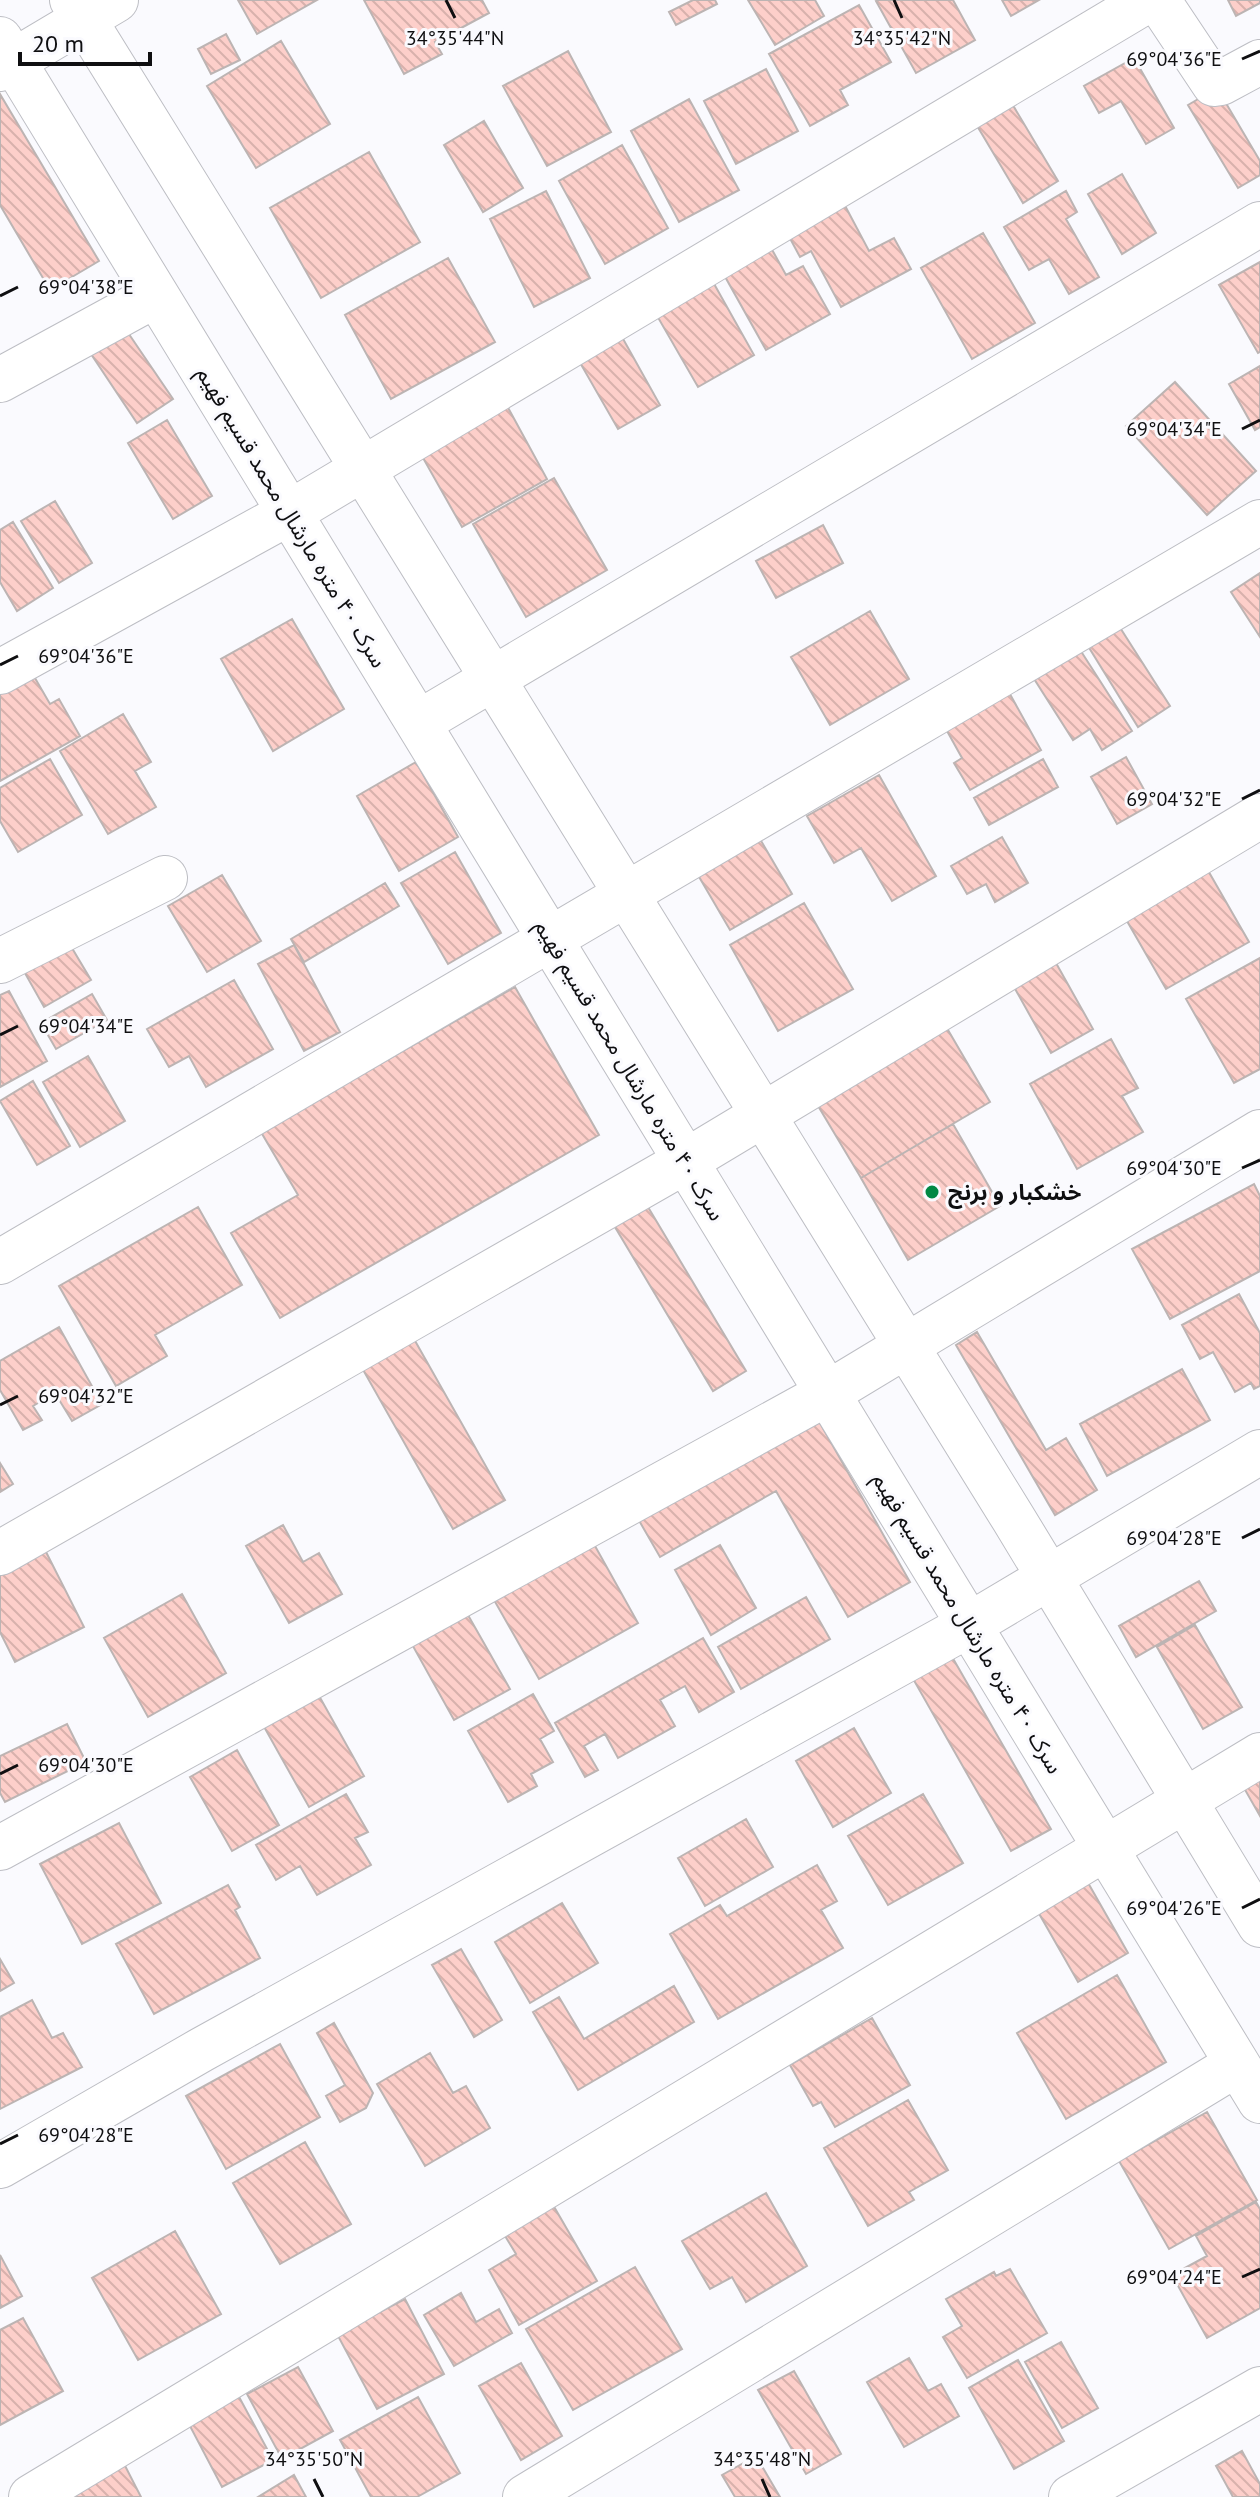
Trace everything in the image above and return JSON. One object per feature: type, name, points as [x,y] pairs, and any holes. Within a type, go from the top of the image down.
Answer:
[{"type":"street","points":[[0,672],[289,513],[1148,0]]},
{"type":"street","points":[[1158,0],[1214,84],[1260,62]]},
{"type":"street","points":[[4,57],[90,6],[361,468],[1049,1577],[1260,1925]]},
{"type":"street","name":"سرک ۴۰ متره مارشال محمد قسیم فهیم","points":[[4,57],[156,295],[1260,2101]]},
{"type":"street","points":[[418,723],[1260,224]]},
{"type":"street","points":[[0,380],[156,295]]},
{"type":"street","points":[[0,1262],[1260,522]]},
{"type":"street","points":[[0,1553],[686,1161],[1260,816]]},
{"type":"street","points":[[0,961],[165,878]]},
{"type":"street","points":[[0,1848],[828,1393],[1260,1132]]},
{"type":"street","points":[[0,2166],[228,2035],[969,1625],[1260,1452]]},
{"type":"street","points":[[31,2497],[1260,1755]]},
{"type":"street","points":[[525,2497],[1237,2064]]},
{"type":"street","points":[[1071,2497],[1260,2389]]},
{"type":"building","points":[[238,0],[317,0],[257,34]]},
{"type":"building","points":[[364,0],[482,0],[489,13],[435,42],[442,54],[404,74]]},
{"type":"building","points":[[693,0],[715,0],[717,4],[676,25],[669,12]]},
{"type":"building","points":[[748,0],[815,0],[824,16],[775,45]]},
{"type":"building","points":[[953,0],[975,40],[916,73],[876,1]]},
{"type":"building","points":[[1002,0],[1039,0],[1011,16]]},
{"type":"building","points":[[1228,0],[1260,0],[1260,3],[1236,16]]},
{"type":"building","points":[[859,5],[891,62],[840,90],[848,105],[810,126],[769,54]]},
{"type":"building","points":[[226,34],[240,60],[211,74],[198,49]]},
{"type":"building","points":[[281,41],[330,124],[256,168],[207,86]]},
{"type":"building","points":[[568,51],[611,132],[547,166],[503,86]]},
{"type":"building","points":[[1134,58],[1174,128],[1146,144],[1121,101],[1099,113],[1084,86]]},
{"type":"building","points":[[766,69],[798,131],[736,164],[704,101]]},
{"type":"building","points":[[1217,88],[1260,161],[1260,175],[1238,188],[1188,105]]},
{"type":"building","points":[[0,94],[99,261],[50,290],[0,205]]},
{"type":"building","points":[[689,99],[739,190],[679,222],[631,131]]},
{"type":"building","points":[[1011,102],[1058,181],[1023,203],[976,124]]},
{"type":"building","points":[[484,121],[523,188],[483,212],[444,145]]},
{"type":"building","points":[[622,145],[668,228],[605,264],[559,181]]},
{"type":"building","points":[[369,152],[420,242],[321,298],[270,208]]},
{"type":"building","points":[[1122,174],[1156,233],[1122,254],[1088,194]]},
{"type":"building","points":[[546,191],[590,278],[534,307],[490,219]]},
{"type":"building","points":[[1066,191],[1077,212],[1066,219],[1099,277],[1069,294],[1049,259],[1029,270],[1004,227]]},
{"type":"building","points":[[842,200],[869,251],[894,238],[911,269],[841,307],[811,251],[800,257],[786,231]]},
{"type":"building","points":[[983,233],[1035,323],[972,359],[921,268]]},
{"type":"building","points":[[770,246],[786,275],[803,266],[830,314],[766,350],[723,273]]},
{"type":"building","points":[[448,258],[495,342],[391,399],[345,315]]},
{"type":"building","points":[[1260,262],[1260,352],[1258,353],[1219,285]]},
{"type":"building","points":[[713,282],[754,355],[698,387],[656,314]]},
{"type":"building","points":[[118,318],[173,399],[137,423],[83,342]]},
{"type":"building","points":[[622,337],[660,405],[618,429],[579,361]]},
{"type":"building","points":[[1260,366],[1260,427],[1255,430],[1229,384]]},
{"type":"building","points":[[1175,382],[1256,471],[1207,515],[1126,426]]},
{"type":"building","points":[[500,393],[547,479],[462,527],[414,442]]},
{"type":"building","points":[[167,420],[212,496],[173,519],[128,443]]},
{"type":"building","points":[[554,478],[607,570],[526,617],[473,524]]},
{"type":"building","points":[[55,501],[92,563],[59,583],[21,521]]},
{"type":"building","points":[[13,522],[53,588],[17,611],[0,582],[0,530]]},
{"type":"building","points":[[823,525],[843,563],[776,598],[756,561]]},
{"type":"building","points":[[1260,573],[1260,637],[1231,592]]},
{"type":"building","points":[[870,611],[909,679],[830,725],[791,657]]},
{"type":"building","points":[[292,619],[344,709],[273,751],[221,659]]},
{"type":"building","points":[[1119,626],[1170,706],[1138,727],[1088,646]]},
{"type":"building","points":[[1077,645],[1132,731],[1102,750],[1090,729],[1073,740],[1031,674]]},
{"type":"building","points":[[28,666],[50,704],[59,699],[80,736],[0,781],[0,683]]},
{"type":"building","points":[[1001,678],[1041,750],[970,790],[954,763],[962,758],[937,713]]},
{"type":"building","points":[[123,714],[151,762],[135,771],[156,807],[108,834],[60,751]]},
{"type":"building","points":[[1126,757],[1152,804],[1117,824],[1091,777]]},
{"type":"building","points":[[50,759],[82,815],[18,852],[0,821],[0,788]]},
{"type":"building","points":[[1043,759],[1058,787],[989,825],[974,798]]},
{"type":"building","points":[[416,762],[458,837],[399,871],[357,796]]},
{"type":"building","points":[[879,775],[936,876],[892,901],[861,848],[834,863],[807,816]]},
{"type":"building","points":[[1002,837],[1028,883],[995,902],[986,884],[967,894],[951,866]]},
{"type":"building","points":[[760,839],[792,894],[730,930],[698,875]]},
{"type":"building","points":[[455,852],[501,933],[448,964],[401,883]]},
{"type":"building","points":[[1206,867],[1249,942],[1166,989],[1123,914]]},
{"type":"building","points":[[222,875],[261,941],[207,972],[168,906]]},
{"type":"building","points":[[385,883],[399,906],[304,962],[291,939]]},
{"type":"building","points":[[804,903],[853,989],[778,1031],[730,945]]},
{"type":"building","points":[[63,933],[91,980],[44,1007],[17,959]]},
{"type":"building","points":[[294,945],[340,1032],[304,1051],[258,964]]},
{"type":"building","points":[[1260,958],[1260,1069],[1234,1083],[1186,999]]},
{"type":"building","points":[[1056,963],[1093,1029],[1051,1053],[1014,987]]},
{"type":"building","points":[[234,980],[273,1049],[206,1087],[189,1056],[169,1067],[147,1029]]},
{"type":"building","points":[[515,987],[599,1135],[280,1318],[231,1233],[298,1195],[261,1132]]},
{"type":"building","points":[[9,991],[47,1061],[0,1087],[0,995]]},
{"type":"building","points":[[92,994],[107,1020],[56,1049],[41,1023]]},
{"type":"building","points":[[941,1018],[990,1102],[861,1178],[811,1094]]},
{"type":"building","points":[[1111,1039],[1138,1088],[1122,1096],[1143,1132],[1077,1169],[1030,1084]]},
{"type":"building","points":[[88,1056],[125,1121],[80,1147],[43,1082]]},
{"type":"building","points":[[33,1081],[70,1146],[37,1165],[0,1101]]},
{"type":"building","points":[[953,1124],[1000,1206],[908,1260],[861,1178]]},
{"type":"building","points":[[1254,1184],[1260,1196],[1260,1271],[1170,1319],[1132,1249]]},
{"type":"building","points":[[642,1197],[746,1371],[713,1391],[609,1217]]},
{"type":"building","points":[[198,1207],[242,1285],[155,1335],[167,1356],[116,1386],[59,1286]]},
{"type":"building","points":[[1239,1294],[1260,1333],[1260,1386],[1254,1389],[1251,1383],[1235,1392],[1213,1352],[1200,1359],[1182,1325]]},
{"type":"building","points":[[59,1327],[102,1404],[72,1421],[55,1393],[33,1406],[42,1420],[23,1430],[0,1390],[0,1361]]},
{"type":"building","points":[[977,1332],[1046,1450],[1066,1438],[1097,1490],[1055,1515],[956,1345]]},
{"type":"building","points":[[414,1339],[505,1500],[453,1529],[362,1368]]},
{"type":"building","points":[[1182,1369],[1210,1420],[1107,1476],[1080,1424]]},
{"type":"building","points":[[816,1416],[910,1582],[848,1617],[776,1491],[660,1557],[637,1517]]},
{"type":"building","points":[[0,1463],[13,1484],[0,1492]]},
{"type":"building","points":[[283,1525],[303,1562],[319,1553],[342,1594],[289,1623],[246,1546]]},
{"type":"building","points":[[590,1537],[638,1623],[539,1679],[490,1593]]},
{"type":"building","points":[[720,1545],[756,1608],[711,1635],[675,1570]]},
{"type":"building","points":[[44,1548],[84,1627],[15,1662],[0,1632],[0,1570]]},
{"type":"building","points":[[1199,1581],[1216,1611],[1136,1657],[1119,1626]]},
{"type":"building","points":[[182,1594],[226,1673],[148,1717],[104,1638]]},
{"type":"building","points":[[806,1597],[830,1639],[741,1689],[718,1647]]},
{"type":"building","points":[[464,1608],[510,1689],[454,1720],[409,1639]]},
{"type":"building","points":[[1195,1625],[1242,1707],[1203,1729],[1157,1647]]},
{"type":"building","points":[[703,1638],[734,1692],[699,1712],[685,1686],[660,1700],[675,1726],[618,1758],[605,1734],[584,1746],[598,1770],[585,1777],[555,1723]]},
{"type":"building","points":[[951,1655],[1051,1829],[1011,1851],[912,1677]]},
{"type":"building","points":[[318,1694],[364,1776],[309,1807],[263,1725]]},
{"type":"building","points":[[533,1694],[554,1731],[540,1739],[553,1762],[531,1774],[537,1786],[508,1802],[468,1731]]},
{"type":"building","points":[[67,1724],[86,1762],[5,1802],[0,1793],[0,1756]]},
{"type":"building","points":[[854,1728],[891,1793],[833,1827],[796,1761]]},
{"type":"building","points":[[237,1750],[279,1825],[232,1851],[190,1777]]},
{"type":"building","points":[[1260,1770],[1260,1816],[1240,1781]]},
{"type":"building","points":[[346,1794],[368,1832],[355,1838],[371,1865],[317,1895],[300,1866],[276,1880],[256,1845]]},
{"type":"building","points":[[923,1794],[963,1863],[888,1905],[848,1836]]},
{"type":"building","points":[[746,1819],[773,1867],[705,1906],[678,1858]]},
{"type":"building","points":[[119,1823],[161,1903],[82,1944],[40,1864]]},
{"type":"building","points":[[817,1865],[837,1901],[821,1910],[843,1948],[718,2019],[670,1934],[720,1905],[727,1916]]},
{"type":"building","points":[[1087,1881],[1128,1953],[1078,1982],[1037,1910]]},
{"type":"building","points":[[228,1885],[240,1907],[235,1910],[260,1958],[154,2014],[116,1944]]},
{"type":"building","points":[[562,1903],[598,1963],[530,2003],[495,1942]]},
{"type":"building","points":[[461,1949],[502,2020],[474,2037],[432,1965]]},
{"type":"building","points":[[0,1959],[14,1983],[0,1991]]},
{"type":"building","points":[[1117,1975],[1166,2062],[1066,2119],[1017,2033]]},
{"type":"building","points":[[674,1986],[694,2022],[578,2090],[533,2012],[559,1997],[584,2039]]},
{"type":"building","points":[[32,2000],[52,2038],[63,2033],[82,2067],[0,2109],[0,2017]]},
{"type":"building","points":[[872,2018],[910,2085],[835,2127],[821,2102],[813,2106],[790,2065]]},
{"type":"building","points":[[334,2023],[373,2093],[366,2108],[340,2122],[326,2096],[345,2085],[317,2033]]},
{"type":"building","points":[[280,2044],[320,2117],[226,2169],[186,2096]]},
{"type":"building","points":[[430,2053],[453,2093],[466,2086],[490,2128],[425,2166],[377,2084]]},
{"type":"building","points":[[908,2100],[948,2170],[909,2192],[914,2200],[868,2226],[824,2148]]},
{"type":"building","points":[[1207,2112],[1257,2200],[1169,2249],[1119,2161]]},
{"type":"building","points":[[305,2142],[351,2224],[280,2264],[233,2183]]},
{"type":"building","points":[[766,2193],[807,2266],[746,2302],[732,2277],[710,2289],[682,2241]]},
{"type":"building","points":[[549,2198],[597,2281],[519,2325],[489,2270],[516,2254],[499,2226]]},
{"type":"building","points":[[1256,2202],[1260,2209],[1260,2308],[1207,2338],[1172,2275],[1207,2256],[1196,2236]]},
{"type":"building","points":[[175,2231],[221,2314],[138,2360],[92,2278]]},
{"type":"building","points":[[0,2255],[22,2296],[0,2308]]},
{"type":"building","points":[[635,2267],[682,2349],[573,2410],[526,2329]]},
{"type":"building","points":[[1010,2269],[1047,2333],[967,2378],[943,2337],[962,2326],[946,2299],[994,2272],[996,2276]]},
{"type":"building","points":[[461,2293],[476,2322],[499,2309],[512,2333],[454,2366],[424,2315]]},
{"type":"building","points":[[405,2299],[444,2374],[377,2409],[337,2334]]},
{"type":"building","points":[[23,2318],[63,2391],[0,2425],[0,2330]]},
{"type":"building","points":[[1061,2342],[1098,2408],[1062,2428],[1025,2362]]},
{"type":"building","points":[[909,2358],[928,2391],[941,2384],[959,2416],[904,2447],[867,2382]]},
{"type":"building","points":[[1018,2360],[1064,2441],[1014,2469],[969,2388]]},
{"type":"building","points":[[521,2363],[562,2436],[521,2460],[479,2386]]},
{"type":"building","points":[[298,2367],[333,2431],[282,2459],[247,2394]]},
{"type":"building","points":[[794,2371],[841,2454],[806,2474],[758,2390]]},
{"type":"building","points":[[231,2382],[273,2460],[222,2487],[181,2409]]},
{"type":"building","points":[[418,2397],[460,2473],[417,2497],[371,2497],[340,2440]]},
{"type":"building","points":[[1242,2451],[1260,2484],[1260,2497],[1233,2497],[1216,2466]]},
{"type":"building","points":[[119,2454],[141,2497],[35,2497]]},
{"type":"building","points":[[756,2456],[780,2497],[735,2497],[722,2475]]},
{"type":"building","points":[[294,2475],[306,2497],[258,2497]]},
{"type":"place","name":"خشکبار و برنج","points":[[932,1192]]}]
